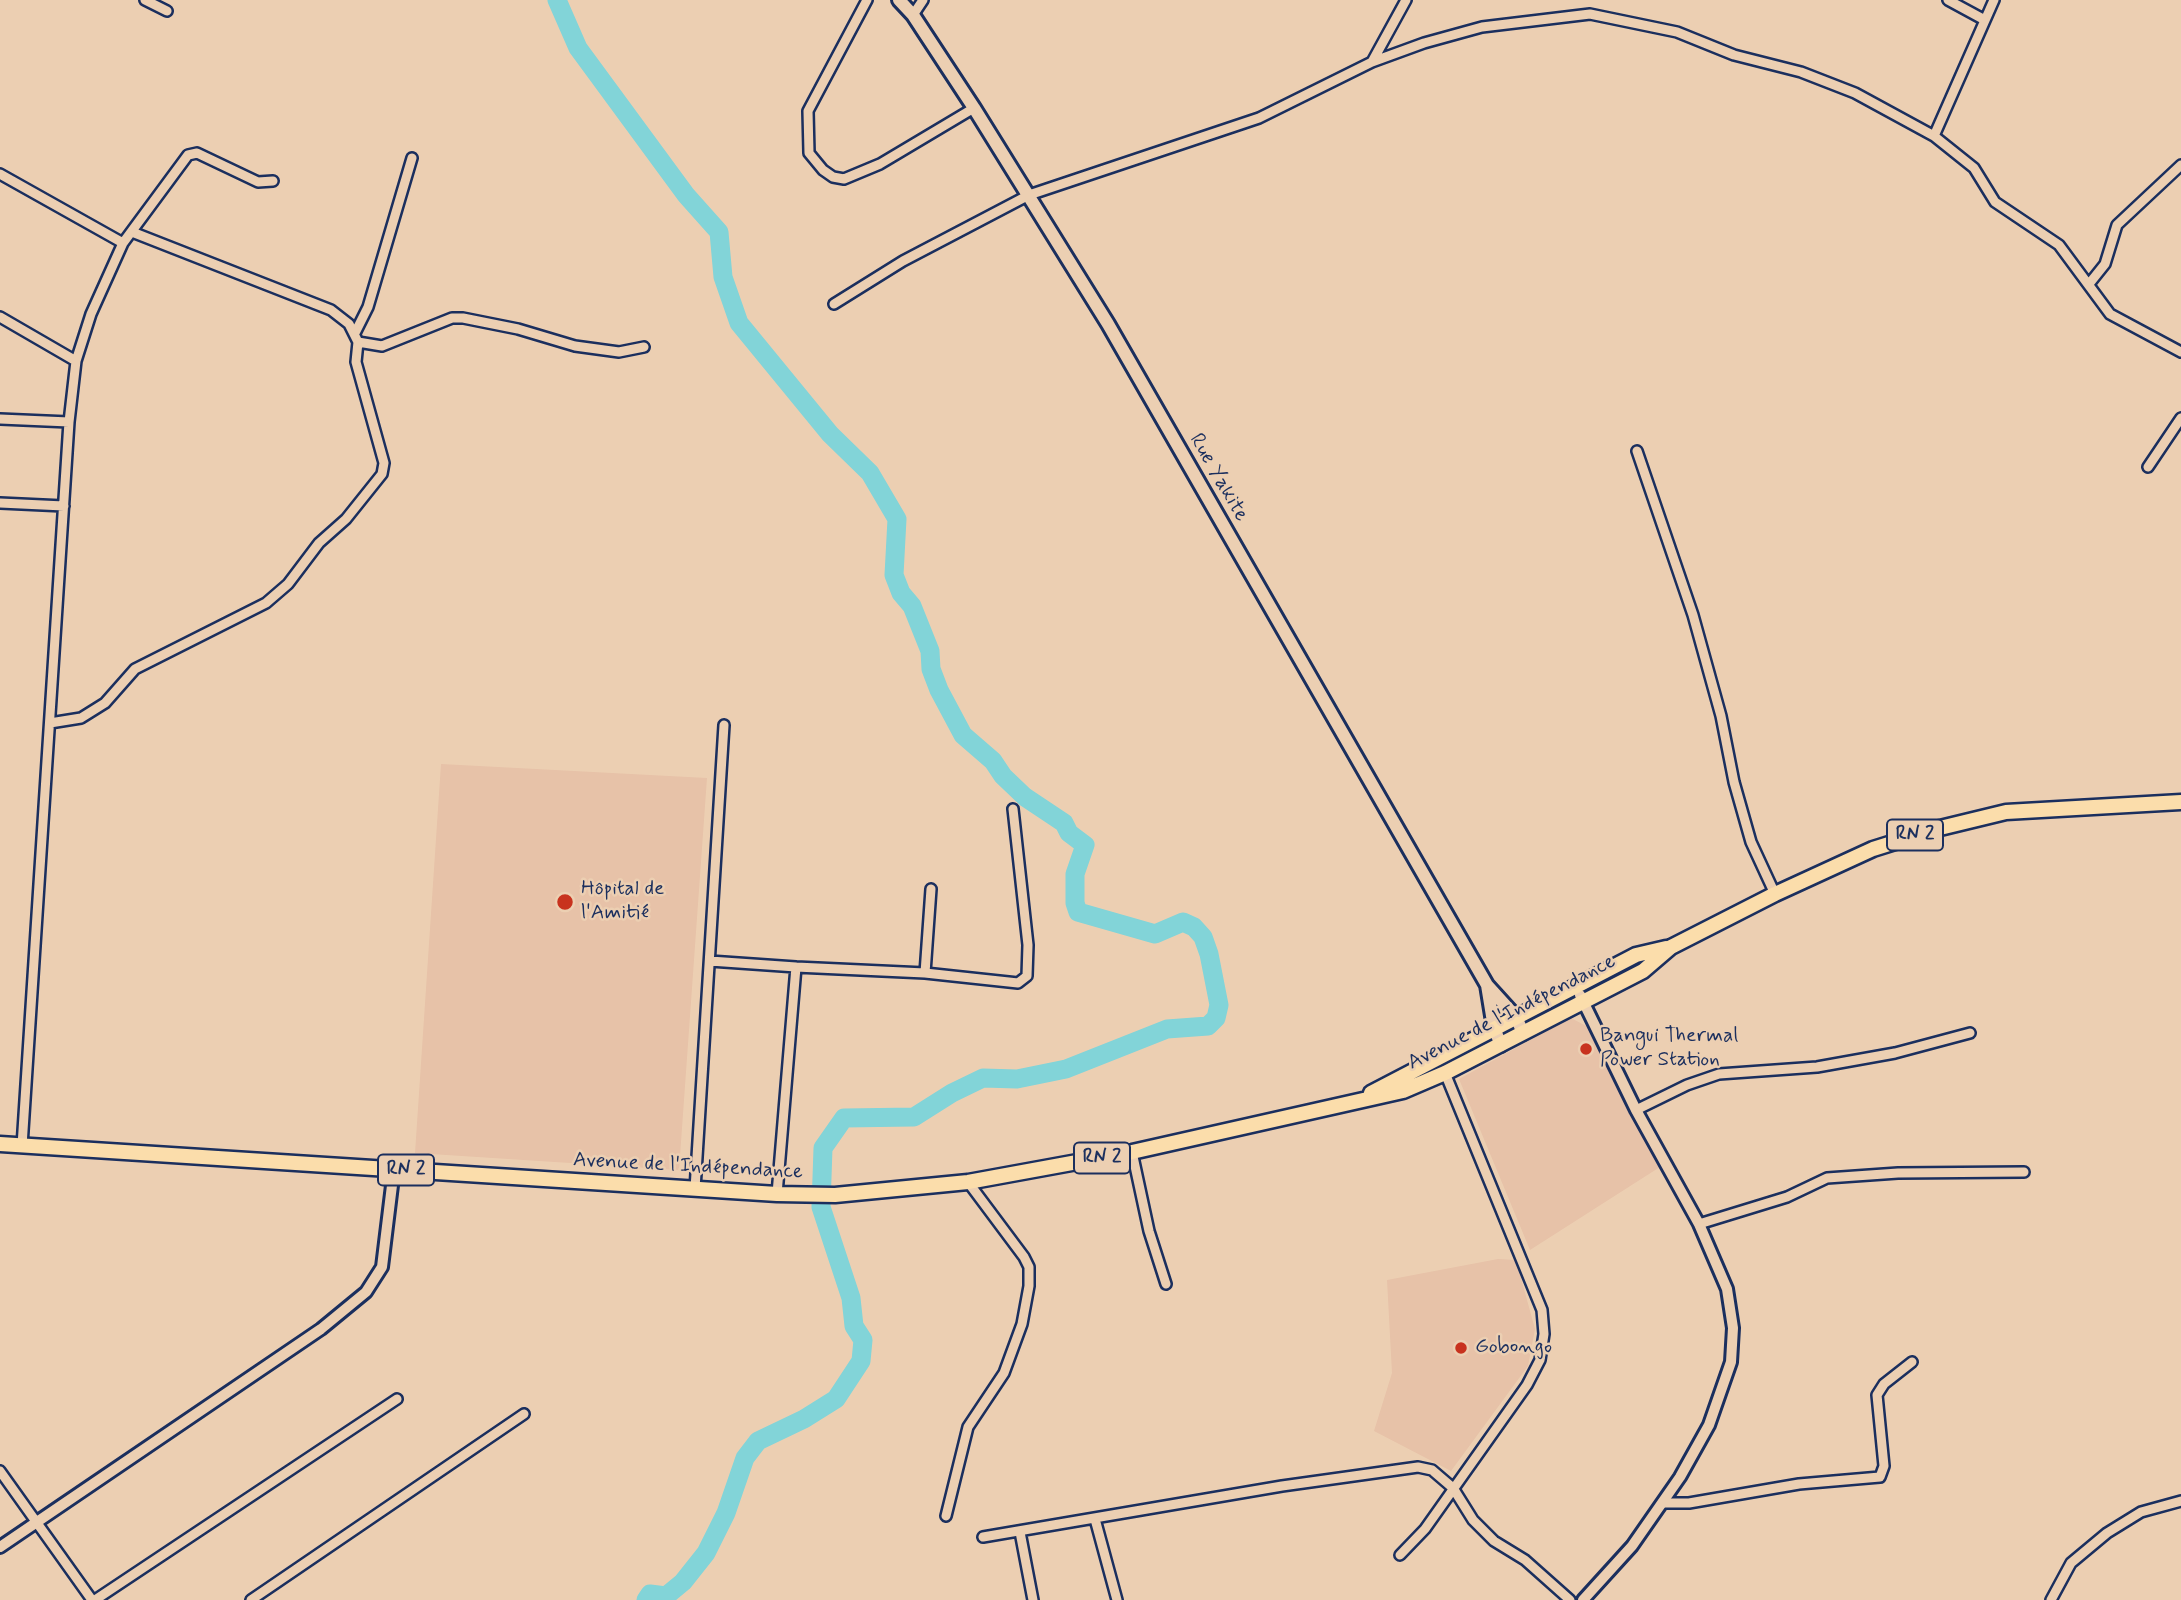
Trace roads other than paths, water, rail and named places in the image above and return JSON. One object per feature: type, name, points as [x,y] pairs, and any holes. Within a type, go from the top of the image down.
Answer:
[{"type":"main road","name":"Rue Yakite","points":[[899,0],[913,15],[974,108],[1108,324],[1487,985],[1516,1017],[1523,1033]]},
{"type":"main road","name":"Avenue de l'Indépendance","points":[[0,1144],[777,1194],[835,1195],[968,1182],[1132,1152],[1403,1091],[1501,1045],[1643,971],[1671,947],[1775,894],[1873,849],[1993,815],[2060,808],[2181,802]]},
{"type":"main road","name":"Avenue de l'Indépendance","points":[[1364,1098],[1396,1077],[1636,955],[1671,947]]},
{"type":"main road","name":"Rue Yakite","points":[[1487,985],[1494,1028],[1501,1045]]},
{"type":"street","points":[[145,0],[167,11]]},
{"type":"street","points":[[867,0],[808,111],[806,138],[809,153],[823,170],[833,177],[844,179],[880,164],[974,108]]},
{"type":"street","points":[[913,15],[923,0]]},
{"type":"street","points":[[1372,62],[1406,0]]},
{"type":"street","points":[[1948,0],[1983,19]]},
{"type":"street","points":[[1934,136],[1983,19],[1994,0]]},
{"type":"street","points":[[834,304],[903,261],[1029,195],[1259,118],[1372,62],[1424,43],[1482,27],[1590,13],[1677,32],[1734,55],[1801,72],[1855,93],[1934,136],[1974,168],[1995,202],[2059,245],[2118,320],[2181,352]]},
{"type":"street","points":[[22,1146],[69,422],[76,361],[91,314],[123,243],[188,155],[197,153],[258,182],[273,181]]},
{"type":"street","points":[[50,723],[81,718],[106,703],[135,669],[266,603],[288,584],[319,543],[339,527],[382,474],[383,451],[356,362],[357,337],[412,158]]},
{"type":"street","points":[[2089,284],[2105,264],[2117,225],[2181,165]]},
{"type":"street","points":[[0,174],[123,243]]},
{"type":"street","points":[[132,232],[331,310],[349,324],[357,337],[382,346],[453,318],[463,318],[575,346],[619,352],[643,347]]},
{"type":"street","points":[[0,317],[76,361]]},
{"type":"street","points":[[2148,467],[2181,418]]},
{"type":"street","points":[[0,419],[69,422]]},
{"type":"street","points":[[1637,451],[1693,615],[1721,716],[1734,782],[1751,842],[1775,894]]},
{"type":"street","points":[[0,503],[64,506]]},
{"type":"street","points":[[695,1189],[724,726]]},
{"type":"street","points":[[710,961],[925,973],[1018,983],[1027,976],[1028,945],[1013,809]]},
{"type":"street","points":[[925,973],[931,889]]},
{"type":"street","points":[[777,1194],[796,967]]},
{"type":"street","points":[[1576,986],[1636,1110],[1699,1224],[1727,1289],[1733,1328],[1731,1362],[1709,1425],[1632,1546],[1583,1600]]},
{"type":"street","points":[[1636,1110],[1687,1085],[1719,1074],[1817,1067],[1895,1052],[1970,1032]]},
{"type":"street","points":[[1400,1555],[1425,1530],[1527,1385],[1540,1360],[1544,1334],[1542,1310],[1445,1073]]},
{"type":"street","points":[[1132,1152],[1149,1231],[1166,1284]]},
{"type":"street","points":[[0,1547],[321,1329],[366,1292],[382,1267],[394,1169]]},
{"type":"street","points":[[1699,1224],[1787,1197],[1827,1178],[1898,1173],[2024,1172]]},
{"type":"street","points":[[946,1516],[968,1427],[1004,1373],[1023,1324],[1029,1286],[1029,1267],[1024,1257],[968,1182]]},
{"type":"street","points":[[1661,1503],[1689,1503],[1798,1484],[1880,1477],[1884,1466],[1878,1395],[1884,1384],[1912,1362]]},
{"type":"street","points":[[0,1471],[94,1600],[397,1399]]},
{"type":"street","points":[[251,1600],[524,1415]]},
{"type":"street","points":[[983,1537],[1282,1486],[1418,1466],[1432,1470],[1453,1488],[1473,1520],[1494,1541],[1525,1560],[1570,1600]]},
{"type":"street","points":[[2051,1600],[2071,1563],[2107,1533],[2141,1512],[2181,1501]]},
{"type":"street","points":[[1094,1519],[1117,1600]]},
{"type":"street","points":[[1020,1532],[1033,1600]]},
{"type":"waterway","points":[[557,0],[578,48],[686,195],[719,232],[723,277],[739,323],[830,434],[870,473],[897,519],[894,575],[901,593],[912,606],[930,651],[931,669],[939,690],[963,735],[993,761],[1003,776],[1025,797],[1064,823],[1069,833],[1085,845],[1075,874],[1075,903],[1078,912],[1155,934],[1183,922],[1194,927],[1203,937],[1209,954],[1219,1005],[1216,1018],[1208,1026],[1167,1029],[1066,1069],[1017,1079],[983,1078],[952,1093],[914,1117],[844,1118],[823,1148],[821,1207],[851,1298],[854,1326],[863,1340],[861,1361],[836,1399],[804,1419],[758,1441],[745,1458],[726,1513],[706,1553],[683,1582],[666,1596],[650,1594],[646,1600]]},
{"type":"waterway","points":[[666,1596],[668,1600]]},
{"type":"place","name":"Hôpital de l'Amitié","points":[[565,902]]},
{"type":"place","name":"Bangui Thermal Power Station","points":[[1586,1049]]},
{"type":"place","name":"Gobongo","points":[[1461,1348]]}]
